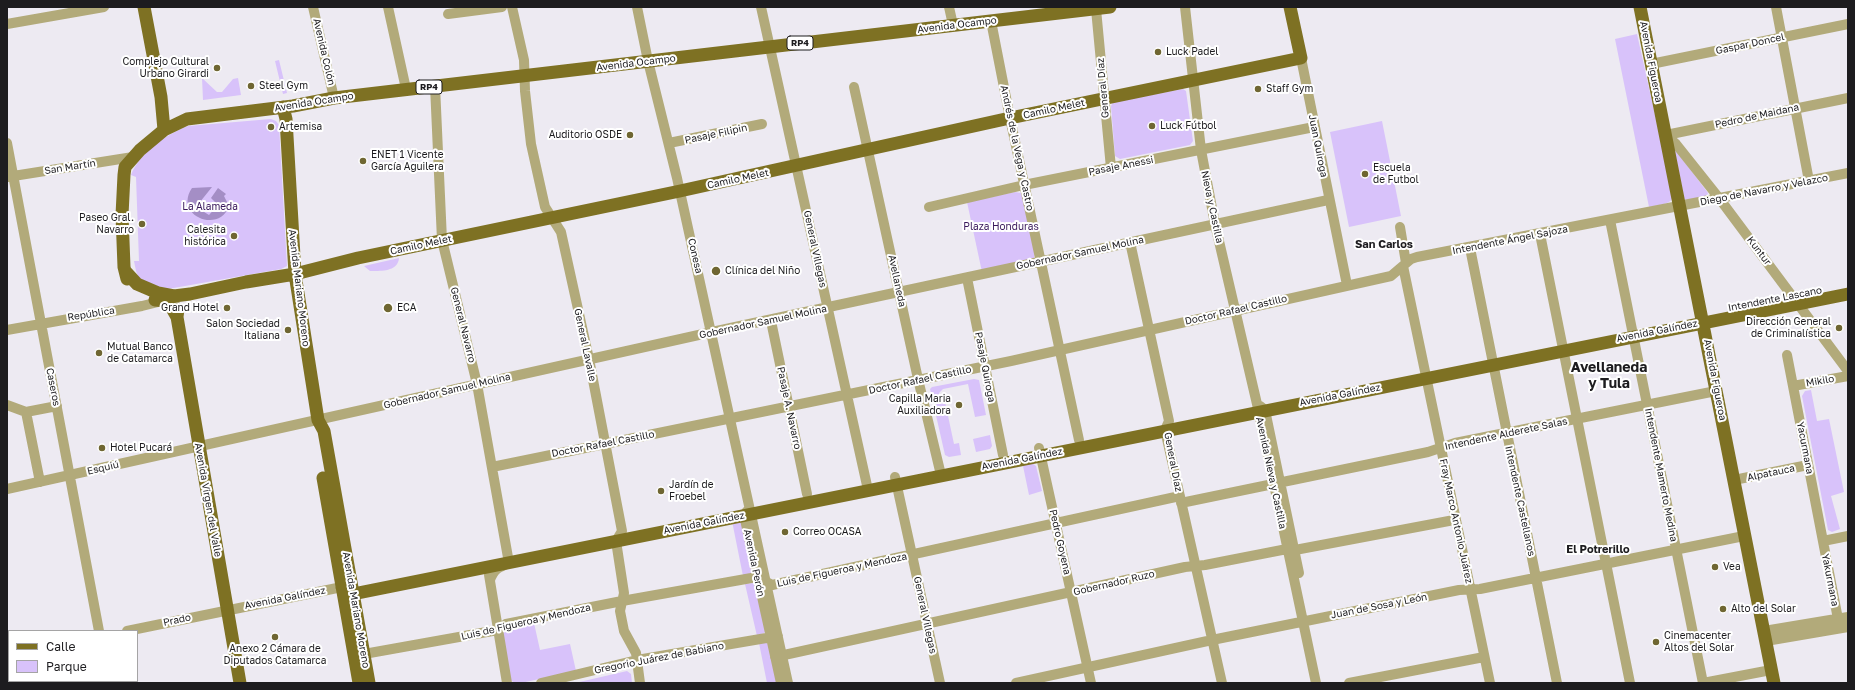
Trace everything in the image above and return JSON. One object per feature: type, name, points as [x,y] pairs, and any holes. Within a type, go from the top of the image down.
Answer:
[{"type":"main road","points":[[144,7],[160,97],[164,130]]},
{"type":"main road","name":"Avenida Ocampo","points":[[133,157],[164,130],[187,119],[283,107],[334,98],[1110,7]]},
{"type":"main road","name":"Juan Quiroga","points":[[1290,7],[1301,58]]},
{"type":"main road","name":"Avenida Figueroa","points":[[1640,7],[1679,206],[1703,318],[1744,536],[1774,683]]},
{"type":"main road","name":"Camilo Melet","points":[[170,298],[295,274],[358,258],[797,166],[1010,118],[1301,58]]},
{"type":"main road","points":[[160,97],[170,112],[175,116],[187,119]]},
{"type":"main road","name":"Avenida Mariano Moreno","points":[[283,107],[286,119],[295,274],[318,420],[315,432],[364,654],[369,683]]},
{"type":"main road","points":[[133,157],[125,167],[122,215],[125,271],[127,279],[135,289],[170,298]]},
{"type":"main road","name":"Intendente Lascano","points":[[1795,300],[1848,284]]},
{"type":"main road","name":"Intendente Lascano","points":[[1703,318],[1795,300],[1848,294]]},
{"type":"main road","name":"Avenida Virgen del Valle","points":[[170,298],[171,305],[177,317],[240,683]]},
{"type":"main road","name":"Avenida Galíndez","points":[[748,512],[807,494],[896,481],[1703,318]]},
{"type":"main road","name":"Avenida Galíndez","points":[[941,472],[1003,455],[1040,452],[1079,440],[1167,426]]},
{"type":"main road","name":"Avenida Galíndez","points":[[349,589],[748,512],[867,486]]},
{"type":"main road","name":"Avenida Galíndez","points":[[349,589],[489,573],[509,558]]},
{"type":"main road","name":"Avenida Mariano Moreno","points":[[349,589],[359,683]]},
{"type":"street","points":[[7,24],[104,7]]},
{"type":"street","name":"Avenida Colón","points":[[313,7],[334,98]]},
{"type":"street","points":[[388,7],[406,90]]},
{"type":"street","points":[[448,14],[502,7]]},
{"type":"street","name":"General Lavalle","points":[[512,7],[524,60],[525,91],[531,144],[545,207],[561,232],[606,443],[619,536],[624,593],[620,611],[624,631],[636,653],[640,683]]},
{"type":"street","name":"Conesa","points":[[637,7],[648,61],[669,144],[712,332],[748,512]]},
{"type":"street","name":"General Villegas","points":[[761,7],[867,486]]},
{"type":"street","points":[[949,7],[953,25]]},
{"type":"street","name":"Nieva y Castilla","points":[[1185,7],[1201,150],[1215,224],[1260,408]]},
{"type":"street","points":[[1776,7],[1809,181]]},
{"type":"street","name":"General Díaz","points":[[1096,9],[1111,168]]},
{"type":"street","name":"Andrés de la Vega y Castro","points":[[991,21],[1024,185],[1079,440]]},
{"type":"street","name":"Gaspar Doncel","points":[[1651,64],[1848,24]]},
{"type":"street","name":"Juan Quiroga","points":[[1301,58],[1328,200],[1347,285]]},
{"type":"street","name":"General Navarro","points":[[435,86],[442,240],[477,384],[509,558]]},
{"type":"street","name":"Avellaneda","points":[[854,87],[918,379],[941,472]]},
{"type":"street","name":"Pedro de Maidana","points":[[1666,135],[1848,98]]},
{"type":"street","name":"Pasaje Filipin","points":[[669,144],[762,124]]},
{"type":"street","name":"Pasaje Anessi","points":[[929,207],[1024,185],[1314,126]]},
{"type":"street","name":"Kuntur","points":[[1666,135],[1676,144],[1719,198],[1848,371]]},
{"type":"street","name":"Caseros","points":[[7,143],[10,176],[41,322],[99,630]]},
{"type":"street","name":"San Martín","points":[[10,176],[133,157]]},
{"type":"street","name":"Diego de Navarro y Velazco","points":[[1679,206],[1848,173]]},
{"type":"street","name":"Gobernador Samuel Molina","points":[[199,447],[712,332],[770,321],[1328,200]]},
{"type":"street","name":"Intendente Ángel Sajoza","points":[[1347,285],[1391,276],[1411,259],[1679,206]]},
{"type":"street","name":"Intendente Mamerto Medina","points":[[1610,220],[1703,683]]},
{"type":"street","name":"Fray Marco Antonio Juárez","points":[[1400,227],[1407,283],[1441,448],[1454,520],[1490,683]]},
{"type":"street","points":[[1540,234],[1630,683]]},
{"type":"street","name":"General Díaz","points":[[1130,242],[1181,499],[1222,683]]},
{"type":"street","name":"Intendente Castellanos","points":[[1470,248],[1557,683]]},
{"type":"street","points":[[1391,276],[1401,278],[1407,283]]},
{"type":"street","name":"Pasaje Quiroga","points":[[967,278],[1003,455]]},
{"type":"street","name":"Doctor Rafael Castillo","points":[[492,467],[606,443],[730,420],[985,366],[1347,285]]},
{"type":"street","name":"República","points":[[7,330],[41,322],[123,309],[170,298]]},
{"type":"street","name":"Pasaje A. Navarro","points":[[770,321],[807,494]]},
{"type":"street","name":"Yacurmana","points":[[1787,355],[1823,541]]},
{"type":"street","name":"Mikilo","points":[[1793,386],[1848,376]]},
{"type":"street","name":"Intendente Alderete Salas","points":[[1277,483],[1428,452],[1456,443],[1716,391]]},
{"type":"street","points":[[7,405],[26,412],[57,406]]},
{"type":"street","name":"Avenida Nieva y Castilla","points":[[1260,408],[1306,620],[1322,683]]},
{"type":"street","points":[[26,412],[40,482]]},
{"type":"street","name":"Esquiú","points":[[7,489],[199,447]]},
{"type":"street","name":"Pedro Goyena","points":[[1040,452],[1091,683]]},
{"type":"street","name":"Alpatauca","points":[[1734,480],[1808,465]]},
{"type":"street","name":"General Villegas","points":[[896,481],[940,683]]},
{"type":"street","name":"Luis de Figueroa y Mendoza","points":[[364,654],[498,630],[506,624],[622,601],[762,580],[772,585],[1056,522],[1277,483]]},
{"type":"street","name":"Avenida Perón","points":[[748,512],[774,636],[788,683]]},
{"type":"street","name":"Gobernador Ruzo","points":[[779,656],[1195,566],[1454,520]]},
{"type":"street","name":"Juan de Sosa y León","points":[[1016,683],[1306,620],[1459,590],[1536,578],[1744,536]]},
{"type":"street","points":[[1823,541],[1848,536]]},
{"type":"street","name":"Yakurmana","points":[[1823,541],[1838,619]]},
{"type":"street","points":[[489,573],[507,683]]},
{"type":"street","name":"Avenida Galíndez","points":[[228,610],[349,589]]},
{"type":"street","name":"Prado","points":[[132,630],[228,610]]},
{"type":"street","points":[[1765,636],[1848,617]]},
{"type":"street","name":"Avenida Nieva y Castilla","points":[[1306,620],[1316,683]]},
{"type":"street","points":[[1765,636],[1848,627]]},
{"type":"street","name":"Gregorio Juárez de Babiano","points":[[541,683],[637,660],[774,636]]},
{"type":"street","name":"Avenida Perón","points":[[779,656],[781,683]]},
{"type":"street","points":[[1349,683],[1484,657]]},
{"type":"street","points":[[1703,683],[1771,670]]},
{"type":"green space","points":[[1637,34],[1673,196],[1667,203],[1649,207],[1615,39]]},
{"type":"green space","points":[[279,60],[287,93],[283,94],[275,61]]},
{"type":"green space","points":[[202,78],[217,92],[222,92],[233,79],[238,78],[241,95],[203,100]]},
{"type":"green space","name":"Luck Fútbol","points":[[1183,89],[1186,91],[1193,141],[1190,145],[1120,159],[1115,156],[1111,106],[1113,102]]},
{"type":"green space","name":"La Alameda","points":[[271,119],[276,121],[279,125],[287,266],[281,269],[168,289],[156,287],[139,278],[134,261],[139,261],[136,177],[131,175],[140,159],[162,139],[188,126]]},
{"type":"green space","name":"Escuela de Futbol","points":[[1382,121],[1401,216],[1349,227],[1330,132]]},
{"type":"green space","points":[[1674,148],[1708,193],[1706,197],[1685,200]]},
{"type":"green space","name":"Plaza Honduras","points":[[1015,192],[1021,193],[1023,196],[1035,252],[1034,258],[982,272],[967,202]]},
{"type":"green space","points":[[399,258],[398,263],[388,270],[370,271],[364,266]]},
{"type":"green space","points":[[974,379],[979,380],[986,415],[975,417],[968,384],[943,389],[939,393],[940,398],[944,397],[954,444],[959,443],[961,455],[949,457],[945,455],[930,389],[932,387]]},
{"type":"green space","points":[[1811,390],[1817,421],[1829,419],[1844,492],[1831,496],[1840,529],[1832,532],[1828,530],[1802,396],[1805,391]]},
{"type":"green space","points":[[990,435],[992,446],[990,449],[976,452],[973,439]]},
{"type":"green space","points":[[1032,463],[1036,466],[1042,491],[1029,495],[1023,466]]},
{"type":"green space","points":[[732,521],[741,521],[753,569],[752,573],[743,576]]},
{"type":"green space","points":[[754,583],[756,585],[766,632],[757,636],[745,584]]},
{"type":"green space","points":[[534,623],[540,650],[570,644],[576,671],[521,683],[515,683],[510,680],[502,635],[505,631],[512,627]]},
{"type":"green space","points":[[759,643],[767,643],[769,645],[778,683],[767,683]]},
{"type":"green space","points":[[627,671],[631,674],[632,683],[575,683]]},
{"type":"shaded area","points":[[212,187],[196,207],[209,215],[218,205],[211,198],[218,188],[226,194],[224,196],[229,206],[224,214],[217,219],[208,220],[200,218],[188,207],[188,198],[192,188]]},
{"type":"place","name":"Luck Padel","points":[[1158,52]]},
{"type":"place","name":"Complejo Cultural Urbano Girardi","points":[[217,68]]},
{"type":"place","name":"Steel Gym","points":[[251,86]]},
{"type":"place","name":"Staff Gym","points":[[1258,89]]},
{"type":"place","name":"Luck Fútbol","points":[[1152,126]]},
{"type":"place","name":"Artemisa","points":[[271,127]]},
{"type":"place","name":"Auditorio OSDE","points":[[630,135]]},
{"type":"place","name":"ENET 1 Vicente García Aguilera","points":[[363,161]]},
{"type":"place","name":"Escuela de Futbol","points":[[1365,174]]},
{"type":"place","name":"Paseo Gral. Navarro","points":[[142,224]]},
{"type":"place","name":"Calesita histórica","points":[[234,236]]},
{"type":"place","name":"Clínica del Niño","points":[[716,271]]},
{"type":"place","name":"Grand Hotel","points":[[227,308]]},
{"type":"place","name":"ECA","points":[[388,308]]},
{"type":"place","name":"Dirección General de Criminalística","points":[[1839,328]]},
{"type":"place","name":"Salon Sociedad Italiana","points":[[288,330]]},
{"type":"place","name":"Mutual Banco de Catamarca","points":[[99,353]]},
{"type":"place","name":"Capilla Maria Auxiliadora","points":[[959,405]]},
{"type":"place","name":"Hotel Pucará","points":[[102,448]]},
{"type":"place","name":"Jardín de Froebel","points":[[661,491]]},
{"type":"place","name":"Correo OCASA","points":[[785,532]]},
{"type":"place","name":"Vea","points":[[1715,567]]},
{"type":"place","name":"Alto del Solar","points":[[1723,609]]},
{"type":"place","name":"Anexo 2 Cámara de Diputados Catamarca","points":[[275,637]]},
{"type":"place","name":"Cinemacenter Altos del Solar","points":[[1656,642]]},
{"type":"district","name":"San Carlos","points":[[1384,245]]},
{"type":"district","name":"Avellaneda y Tula","points":[[1609,376]]},
{"type":"district","name":"El Potrerillo","points":[[1598,550]]}]
